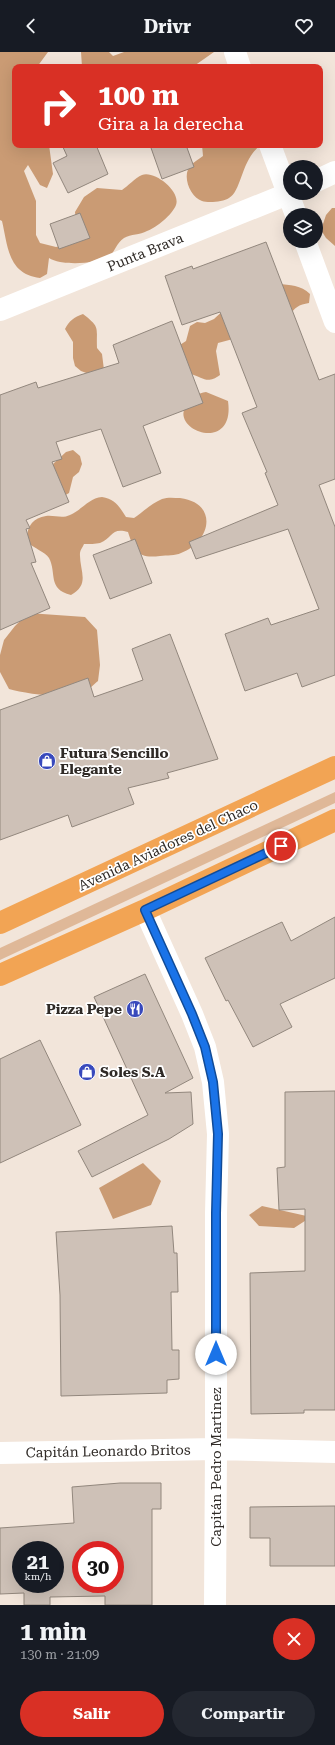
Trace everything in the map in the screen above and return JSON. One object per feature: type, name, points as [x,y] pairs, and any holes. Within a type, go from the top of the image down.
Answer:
[{"type":"highway","name":"Avenida Aviadores del Chaco","points":[[0,923],[335,767]]},
{"type":"highway","points":[[0,975],[145,910],[335,820]]},
{"type":"street","points":[[235,52],[239,64]]},
{"type":"street","points":[[271,148],[283,178]]},
{"type":"street","points":[[323,178],[335,172]]},
{"type":"street","name":"Punta Brava","points":[[0,310],[283,195]]},
{"type":"street","points":[[309,248],[335,322]]},
{"type":"street","name":"Capitán Pedro Martinez","points":[[145,910],[203,1040],[213,1082],[218,1134],[216,1213],[215,1605]]},
{"type":"street","name":"Capitán Leonardo Britos","points":[[0,1453],[216,1449],[335,1452]]},
{"type":"shaded area","points":[[0,52],[48,52],[39,64],[12,64],[12,148],[49,148],[53,174],[47,188],[40,185],[28,165],[24,171],[36,201],[36,235],[40,243],[56,247],[73,243],[77,236],[75,212],[84,197],[97,188],[122,190],[137,178],[147,174],[159,179],[171,188],[176,199],[174,209],[160,224],[144,232],[124,238],[108,257],[87,263],[54,261],[49,258],[47,274],[40,278],[21,271],[15,265],[8,249],[2,221],[0,220]]},
{"type":"shaded area","points":[[81,52],[109,52],[113,56],[124,52],[214,52],[197,64],[82,64]]},
{"type":"shaded area","points":[[202,148],[258,148],[249,158],[237,189],[229,198],[216,202],[202,201],[198,199],[188,185],[188,169],[203,156]]},
{"type":"shaded area","points":[[332,208],[335,208],[335,246],[323,233],[323,224],[326,215]]},
{"type":"shaded area","points":[[278,284],[295,286],[307,291],[310,294],[309,303],[297,307],[293,310],[290,316],[233,339],[218,343],[216,351],[220,375],[215,378],[208,380],[190,374],[172,350],[186,341],[190,326],[197,322],[205,323],[214,319],[227,307]]},
{"type":"shaded area","points":[[83,314],[95,325],[97,332],[97,348],[102,354],[104,370],[89,374],[81,371],[75,366],[73,358],[73,342],[65,329],[72,320]]},
{"type":"shaded area","points":[[206,392],[228,401],[228,418],[222,428],[212,433],[202,432],[192,428],[185,421],[184,412],[189,402],[199,394]]},
{"type":"shaded area","points":[[73,450],[80,456],[82,464],[79,472],[73,477],[69,493],[62,497],[53,464],[66,452]]},
{"type":"shaded area","points":[[102,497],[110,499],[116,504],[126,517],[134,518],[151,505],[162,499],[180,498],[192,501],[201,507],[205,515],[206,523],[204,532],[191,548],[174,555],[153,557],[142,555],[135,549],[128,532],[122,531],[115,532],[100,543],[84,544],[80,551],[83,576],[81,586],[71,595],[63,592],[56,585],[49,558],[28,543],[28,529],[36,519],[46,516],[67,516],[75,513],[93,499]]},
{"type":"shaded area","points":[[28,613],[85,617],[97,630],[100,665],[98,681],[84,692],[66,696],[25,693],[9,689],[0,672],[0,655],[4,640]]},
{"type":"shaded area","points":[[335,792],[335,803],[0,960],[0,948]]},
{"type":"shaded area","points":[[143,1163],[161,1181],[151,1205],[113,1219],[99,1188]]},
{"type":"shaded area","points":[[262,1206],[311,1217],[294,1228],[259,1226],[249,1215]]},
{"type":"building","points":[[63,148],[97,148],[108,174],[68,193],[53,163],[67,156]]},
{"type":"building","points":[[151,148],[187,148],[194,167],[162,179]]},
{"type":"building","points":[[80,213],[90,238],[59,249],[50,224]]},
{"type":"building","points":[[266,242],[319,380],[335,374],[335,479],[319,485],[335,527],[335,675],[302,687],[297,673],[245,691],[225,634],[268,618],[271,625],[319,609],[288,529],[196,559],[189,542],[278,505],[265,473],[267,472],[242,413],[257,407],[220,312],[182,325],[165,276],[192,266],[193,269]]},
{"type":"building","points":[[172,321],[203,403],[143,426],[161,473],[123,487],[101,429],[56,442],[62,459],[52,462],[69,502],[26,520],[30,528],[26,529],[36,562],[31,563],[50,608],[0,630],[0,395],[36,382],[38,388],[119,363],[113,345]]},
{"type":"building","points":[[135,539],[152,583],[110,599],[93,555]]},
{"type":"building","points":[[170,634],[218,759],[167,773],[169,778],[128,788],[134,804],[72,827],[68,815],[0,840],[0,710],[88,678],[94,697],[143,680],[132,649]]},
{"type":"building","points":[[335,917],[335,978],[280,1004],[292,1027],[253,1047],[228,1000],[226,1001],[205,958],[282,922],[291,941]]},
{"type":"building","points":[[145,974],[193,1078],[165,1093],[191,1092],[193,1124],[169,1139],[92,1177],[78,1151],[148,1115],[94,997]]},
{"type":"building","points":[[40,1040],[81,1125],[0,1163],[0,1059]]},
{"type":"building","points":[[335,1091],[335,1410],[304,1410],[304,1413],[251,1414],[250,1273],[305,1271],[305,1209],[279,1210],[277,1168],[285,1167],[285,1092]]},
{"type":"building","points":[[172,1226],[174,1253],[177,1253],[178,1292],[171,1292],[172,1350],[179,1350],[179,1379],[167,1380],[167,1393],[61,1396],[60,1295],[56,1232]]},
{"type":"building","points":[[120,1483],[161,1483],[161,1509],[152,1509],[152,1605],[105,1605],[105,1596],[50,1597],[50,1605],[24,1605],[24,1593],[0,1594],[0,1528],[74,1523],[72,1487]]},
{"type":"building","points":[[335,1506],[335,1566],[270,1566],[270,1538],[250,1538],[250,1507]]},
{"type":"place","name":"Futura Sencillo Elegante","points":[[47,761]]},
{"type":"place","name":"Pizza Pepe","points":[[135,1009]]},
{"type":"place","name":"Soles S.A","points":[[87,1072]]},
{"type":"route","points":[[216,1354],[216,1213],[218,1134],[213,1082],[205,1047],[192,1014],[145,910],[281,846]]}]
